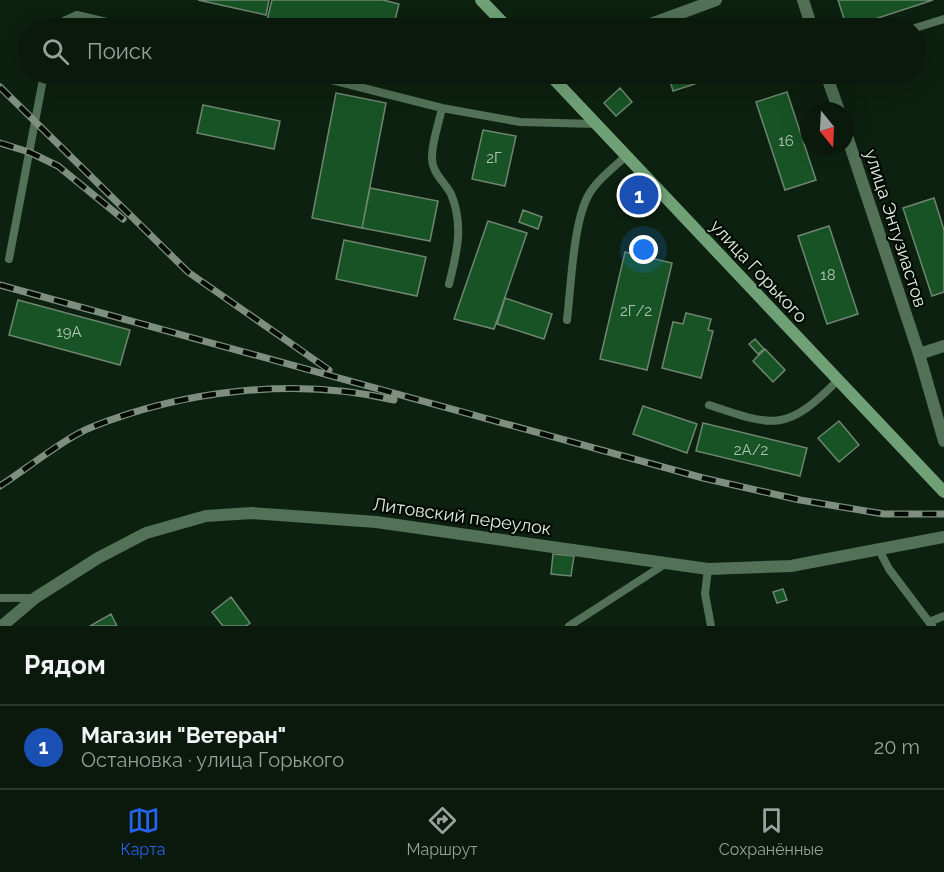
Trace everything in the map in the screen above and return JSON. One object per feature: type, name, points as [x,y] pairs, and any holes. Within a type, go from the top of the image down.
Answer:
[{"type":"main road","points":[[482,0],[499,18]]},
{"type":"main road","name":"улица Горького","points":[[559,84],[944,492]]},
{"type":"street","points":[[667,18],[716,0]]},
{"type":"street","points":[[803,0],[809,18]]},
{"type":"street","points":[[830,84],[836,102]]},
{"type":"street","name":"улица Энтузиастов","points":[[854,156],[919,354],[944,441]]},
{"type":"street","points":[[919,354],[944,346]]},
{"type":"street","name":"Литовский переулок","points":[[2,626],[35,598],[98,558],[146,533],[207,516],[252,513],[376,522],[708,569],[791,566],[944,537]]},
{"type":"lane","points":[[73,18],[77,15],[90,18]]},
{"type":"lane","points":[[926,25],[944,19]]},
{"type":"lane","points":[[9,259],[42,84]]},
{"type":"lane","points":[[347,84],[442,108],[520,122],[596,124]]},
{"type":"lane","points":[[442,108],[432,158],[438,177],[450,193],[459,224],[459,244],[449,284]]},
{"type":"lane","points":[[567,320],[581,213],[589,195],[600,180],[626,156]]},
{"type":"lane","points":[[709,405],[761,422],[786,420],[821,398],[838,380]]},
{"type":"lane","points":[[878,548],[889,569],[931,624],[944,616]]},
{"type":"lane","points":[[568,626],[665,564]]},
{"type":"lane","points":[[708,569],[705,594],[711,626]]},
{"type":"lane","points":[[0,598],[35,598]]},
{"type":"building","points":[[198,0],[269,0],[266,15]]},
{"type":"building","points":[[272,0],[383,0],[399,4],[396,18],[268,18]]},
{"type":"building","points":[[838,0],[933,0],[878,18],[844,18]]},
{"type":"building","points":[[671,84],[695,84],[673,91]]},
{"type":"building","points":[[620,88],[632,102],[616,116],[604,103]]},
{"type":"building","points":[[787,92],[800,131],[800,156],[808,156],[816,180],[785,190],[756,102]]},
{"type":"building","points":[[336,93],[386,103],[362,228],[312,218]]},
{"type":"building","points":[[203,105],[280,121],[274,149],[197,133]]},
{"type":"building","points":[[483,130],[516,136],[505,186],[472,179]]},
{"type":"building","points":[[370,188],[438,201],[430,241],[362,228]]},
{"type":"building","points":[[934,198],[944,230],[944,292],[932,296],[903,208]]},
{"type":"building","points":[[523,210],[542,217],[538,229],[519,222]]},
{"type":"building","points":[[488,221],[527,233],[494,329],[454,319]]},
{"type":"building","points":[[829,226],[858,314],[827,324],[798,236]]},
{"type":"building","points":[[344,240],[426,257],[417,296],[336,279]]},
{"type":"building","points":[[625,252],[672,263],[647,370],[600,359]]},
{"type":"building","points":[[505,298],[552,314],[544,339],[497,324]]},
{"type":"building","points":[[18,300],[130,330],[120,365],[9,335]]},
{"type":"building","points":[[686,313],[711,319],[708,330],[713,331],[701,378],[662,368],[673,322],[683,324]]},
{"type":"building","points":[[755,339],[764,349],[758,354],[749,344]]},
{"type":"building","points":[[765,349],[785,370],[773,382],[753,361]]},
{"type":"building","points":[[643,406],[697,424],[687,453],[633,434]]},
{"type":"building","points":[[839,421],[859,445],[839,462],[818,438]]},
{"type":"building","points":[[703,423],[807,448],[800,476],[696,451]]},
{"type":"building","points":[[553,554],[574,556],[571,576],[551,574]]},
{"type":"building","points":[[783,589],[787,600],[777,603],[773,592]]},
{"type":"building","points":[[231,597],[250,623],[246,626],[223,626],[212,612]]},
{"type":"building","points":[[111,614],[117,626],[90,626]]},
{"type":"railway","points":[[0,87],[188,272],[329,370]]},
{"type":"railway","points":[[0,143],[29,152],[58,166],[123,219]]},
{"type":"railway","points":[[0,285],[703,478],[800,500],[884,514],[944,514]]},
{"type":"railway","points":[[0,486],[82,432],[127,414],[164,404],[202,396],[280,389],[319,389],[394,400]]},
{"type":"place","name":"Магазин \"Ветеран\"","points":[[639,195]]}]
